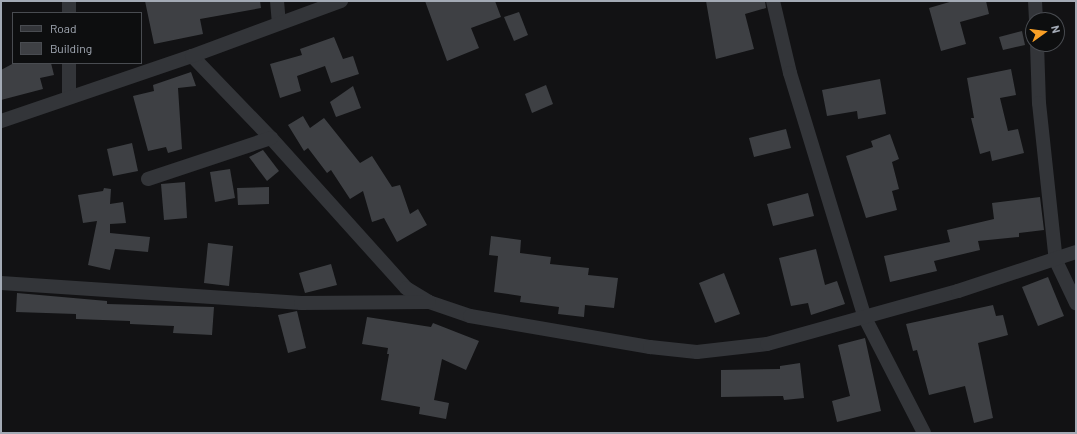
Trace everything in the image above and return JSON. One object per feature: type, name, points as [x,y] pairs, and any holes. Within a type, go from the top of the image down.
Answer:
[{"type":"street","points":[[69,1],[69,12]]},
{"type":"street","points":[[277,1],[279,23]]},
{"type":"street","points":[[1,120],[192,56],[342,1]]},
{"type":"street","points":[[772,1],[790,73],[865,318],[924,433]]},
{"type":"street","points":[[1035,1],[1036,12]]},
{"type":"street","points":[[1037,52],[1039,103],[1056,261],[1076,303]]},
{"type":"street","points":[[192,56],[271,138],[385,268],[406,288],[429,302],[470,316],[538,329],[697,352],[767,344],[865,318],[1056,261],[1076,252]]},
{"type":"street","points":[[69,64],[69,97]]},
{"type":"street","points":[[148,179],[271,138]]},
{"type":"street","points":[[1,283],[301,303],[429,302]]},
{"type":"building","points":[[145,1],[260,1],[261,8],[200,19],[203,34],[154,44]]},
{"type":"building","points":[[425,1],[495,1],[501,17],[471,28],[479,48],[447,61]]},
{"type":"building","points":[[706,1],[765,1],[766,8],[745,14],[754,49],[716,59]]},
{"type":"building","points":[[953,1],[986,1],[989,14],[960,22],[966,44],[941,51],[929,8]]},
{"type":"building","points":[[519,12],[528,35],[514,41],[504,17]]},
{"type":"building","points":[[1022,31],[1025,45],[1003,50],[999,37]]},
{"type":"building","points":[[334,37],[343,59],[353,56],[359,74],[331,83],[325,66],[297,76],[301,91],[280,98],[270,64],[302,55],[300,49]]},
{"type":"building","points":[[12,64],[51,64],[54,75],[40,78],[43,89],[1,100],[1,70]]},
{"type":"building","points":[[1011,69],[1016,95],[1000,98],[1008,131],[1018,129],[1024,153],[992,161],[990,151],[980,154],[971,118],[974,118],[967,78]]},
{"type":"building","points":[[191,72],[196,86],[178,88],[182,149],[168,153],[166,147],[148,151],[133,96],[154,91],[153,85]]},
{"type":"building","points":[[880,79],[886,114],[858,119],[857,111],[827,116],[822,90]]},
{"type":"building","points":[[546,85],[553,104],[532,113],[525,94]]},
{"type":"building","points":[[353,86],[361,108],[336,117],[330,102]]},
{"type":"building","points":[[303,116],[310,128],[324,118],[360,163],[372,156],[392,187],[400,185],[410,214],[418,209],[427,225],[397,242],[384,218],[372,222],[363,191],[350,199],[331,170],[327,173],[308,148],[304,151],[288,125]]},
{"type":"building","points":[[786,129],[791,148],[754,157],[749,138]]},
{"type":"building","points":[[890,134],[899,159],[892,162],[899,189],[892,191],[897,210],[866,218],[846,156],[873,147],[871,141]]},
{"type":"building","points":[[132,143],[138,171],[113,176],[107,149]]},
{"type":"building","points":[[263,150],[279,171],[267,181],[249,157]]},
{"type":"building","points":[[230,169],[235,198],[215,202],[210,172]]},
{"type":"building","points":[[185,182],[187,218],[164,220],[161,184]]},
{"type":"building","points":[[269,187],[269,204],[238,205],[237,188]]},
{"type":"building","points":[[104,188],[111,189],[110,204],[123,202],[126,223],[110,224],[110,233],[150,237],[148,252],[115,249],[110,270],[88,265],[97,221],[83,223],[78,195],[103,191]]},
{"type":"building","points":[[808,193],[814,216],[773,226],[767,204]]},
{"type":"building","points":[[1040,197],[1044,230],[1019,233],[1019,237],[978,241],[980,250],[934,261],[937,271],[890,282],[884,256],[950,242],[947,230],[994,219],[992,203]]},
{"type":"building","points":[[491,236],[521,240],[520,253],[551,257],[550,264],[589,268],[588,275],[618,278],[614,308],[585,305],[584,317],[558,314],[559,307],[520,302],[521,296],[494,292],[498,256],[489,255]]},
{"type":"building","points":[[208,243],[233,246],[229,286],[204,283]]},
{"type":"building","points":[[816,249],[825,285],[837,281],[845,304],[811,315],[808,303],[791,306],[779,258]]},
{"type":"building","points":[[331,264],[337,285],[305,293],[299,273]]},
{"type":"building","points":[[724,273],[740,314],[715,323],[699,283]]},
{"type":"building","points":[[1048,277],[1064,316],[1038,326],[1022,287]]},
{"type":"building","points":[[17,293],[107,301],[107,304],[214,307],[212,335],[173,333],[174,326],[130,324],[130,321],[76,319],[76,314],[16,312]]},
{"type":"building","points":[[993,305],[996,316],[1003,315],[1008,335],[978,343],[993,418],[974,423],[965,386],[929,395],[917,350],[913,351],[906,324]]},
{"type":"building","points":[[297,311],[306,348],[288,353],[278,315]]},
{"type":"building","points":[[367,317],[431,327],[433,323],[479,341],[466,370],[442,359],[434,400],[449,403],[446,419],[419,414],[420,407],[381,400],[389,354],[387,354],[388,348],[362,344]]},
{"type":"building","points":[[865,338],[881,411],[837,422],[832,401],[850,396],[838,345]]},
{"type":"building","points":[[800,363],[804,398],[784,400],[783,396],[721,397],[721,370],[780,369],[780,366]]}]
